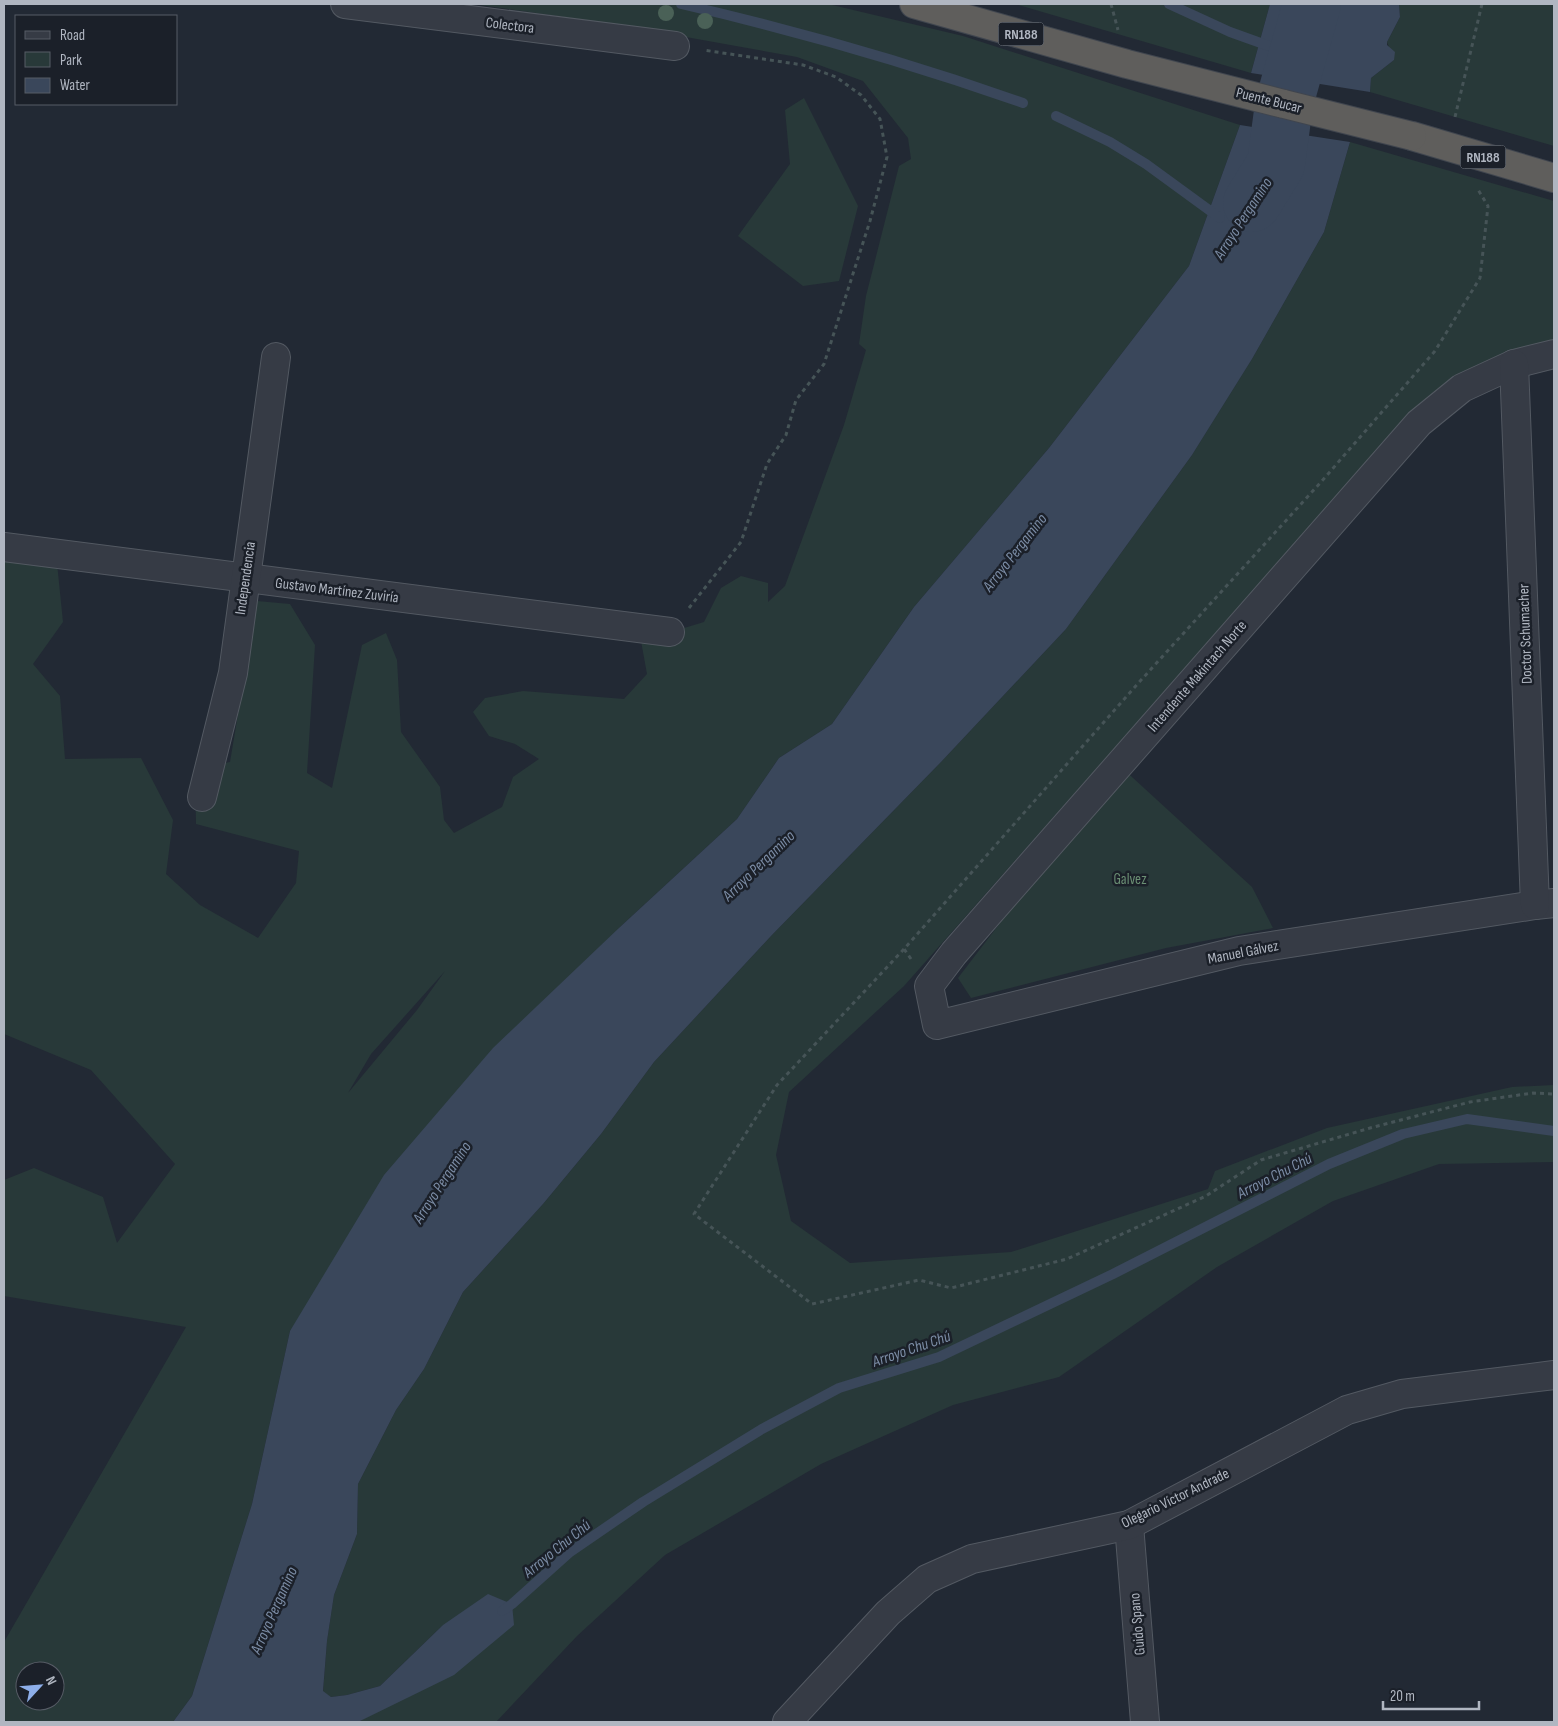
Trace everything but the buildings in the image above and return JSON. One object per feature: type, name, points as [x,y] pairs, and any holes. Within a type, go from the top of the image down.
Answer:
[{"type":"highway","name":"Puente Bucar","points":[[914,4],[1127,64],[1412,136],[1554,178]]},
{"type":"street","name":"Colectora","points":[[345,4],[675,46]]},
{"type":"street","name":"Intendente Makintach Norte","points":[[929,986],[960,946],[1418,423],[1462,388],[1514,364],[1554,354]]},
{"type":"street","name":"Independencia","points":[[202,797],[233,673],[276,357]]},
{"type":"street","name":"Doctor Schumacher","points":[[1514,364],[1545,904]]},
{"type":"street","name":"Gustavo Martínez Zuviría","points":[[4,547],[670,632]]},
{"type":"street","name":"Manuel Gálvez","points":[[929,986],[937,1025],[1239,951],[1545,904]]},
{"type":"street","name":"Olegario Víctor Andrade","points":[[787,1722],[888,1613],[927,1579],[972,1558],[1128,1525],[1347,1410],[1402,1394],[1554,1375]]},
{"type":"street","name":"Guido Spano","points":[[1128,1525],[1145,1722]]},
{"type":"path","points":[[670,632],[741,542],[767,464],[786,435],[796,400],[824,364],[870,221],[887,157],[880,119],[862,95],[836,77],[803,65],[675,46]]},
{"type":"path","points":[[1478,188],[1488,206],[1480,278],[1435,351],[1321,482],[904,949],[777,1085],[694,1214],[812,1304],[919,1280],[951,1288],[1067,1260],[1206,1196],[1261,1160],[1370,1128],[1470,1102],[1533,1093],[1554,1094]]},
{"type":"path","points":[[904,949],[929,986]]},
{"type":"green space","points":[[473,4],[828,4],[963,36],[1240,125],[1189,266],[1049,448],[914,607],[832,724],[779,758],[737,819],[620,927],[290,1331],[252,1504],[192,1696],[173,1722],[4,1722],[4,1642],[186,1327],[4,1296],[4,1180],[34,1168],[103,1197],[117,1243],[175,1164],[91,1070],[4,1034],[4,556],[57,563],[63,622],[33,664],[60,696],[65,759],[141,758],[173,820],[166,874],[200,905],[258,938],[296,883],[299,851],[196,824],[195,769],[230,762],[257,601],[290,604],[315,645],[307,773],[332,788],[362,645],[386,633],[397,660],[401,732],[440,787],[444,820],[454,833],[502,807],[513,777],[539,759],[515,744],[489,736],[473,712],[485,698],[523,691],[624,699],[647,674],[641,641],[704,622],[721,588],[741,576],[768,583],[768,602],[785,586],[844,425],[866,350],[859,344],[866,296],[899,166],[911,159],[908,138],[863,81],[797,57],[613,24]],"holes":[[[445,971],[417,1010],[348,1093],[371,1054]]]},
{"type":"green space","points":[[1015,4],[1270,4],[1251,73]]},
{"type":"green space","points":[[1399,4],[1554,4],[1554,146],[1370,92],[1371,78],[1394,60],[1387,42],[1400,17]]},
{"type":"green space","points":[[804,98],[858,206],[839,281],[803,286],[738,236],[790,164],[785,110]]},
{"type":"green space","points":[[1350,142],[1554,201],[1554,341],[1397,429],[904,986],[789,1092],[776,1155],[791,1221],[850,1263],[1011,1252],[1208,1189],[1215,1171],[1327,1128],[1512,1087],[1554,1085],[1554,1162],[1439,1164],[1333,1201],[1217,1267],[1059,1377],[953,1405],[821,1464],[665,1555],[577,1636],[496,1722],[358,1722],[362,1720],[443,1625],[380,1686],[347,1695],[331,1697],[323,1692],[327,1641],[334,1595],[357,1534],[358,1484],[396,1410],[424,1369],[463,1292],[543,1204],[601,1134],[654,1062],[771,936],[941,762],[1066,629],[1192,455],[1252,359],[1324,232]]},
{"type":"green space","name":"Galvez","points":[[1120,766],[1252,887],[1273,928],[1166,948],[971,998],[958,978]]},
{"type":"water","points":[[1270,4],[1399,4],[1400,17],[1387,42],[1387,45],[1395,52],[1394,60],[1371,78],[1370,92],[1251,73]]},
{"type":"water","points":[[1240,125],[1350,142],[1324,232],[1252,359],[1192,455],[1066,629],[941,762],[771,936],[654,1062],[601,1134],[543,1204],[463,1292],[424,1369],[396,1410],[358,1484],[357,1534],[334,1595],[327,1641],[323,1691],[331,1697],[347,1695],[380,1686],[443,1625],[488,1594],[512,1604],[514,1625],[454,1675],[358,1722],[173,1722],[192,1696],[252,1504],[290,1331],[384,1175],[493,1048],[737,819],[779,758],[832,724],[914,607],[1049,448],[1189,266]]},
{"type":"waterway","points":[[681,4],[768,25],[854,49],[938,74],[1023,103]]},
{"type":"waterway","points":[[1169,4],[1230,32],[1272,47]]},
{"type":"waterway","name":"Arroyo Pergamino","points":[[1252,203],[1276,164],[1284,104],[1312,4]]},
{"type":"waterway","points":[[1056,116],[1110,142],[1146,164],[1220,218]]},
{"type":"waterway","name":"Arroyo Chu Chú","points":[[502,1611],[570,1552],[643,1502],[762,1429],[839,1388],[939,1357],[1113,1274],[1329,1164],[1403,1134],[1467,1119],[1554,1131]]}]
